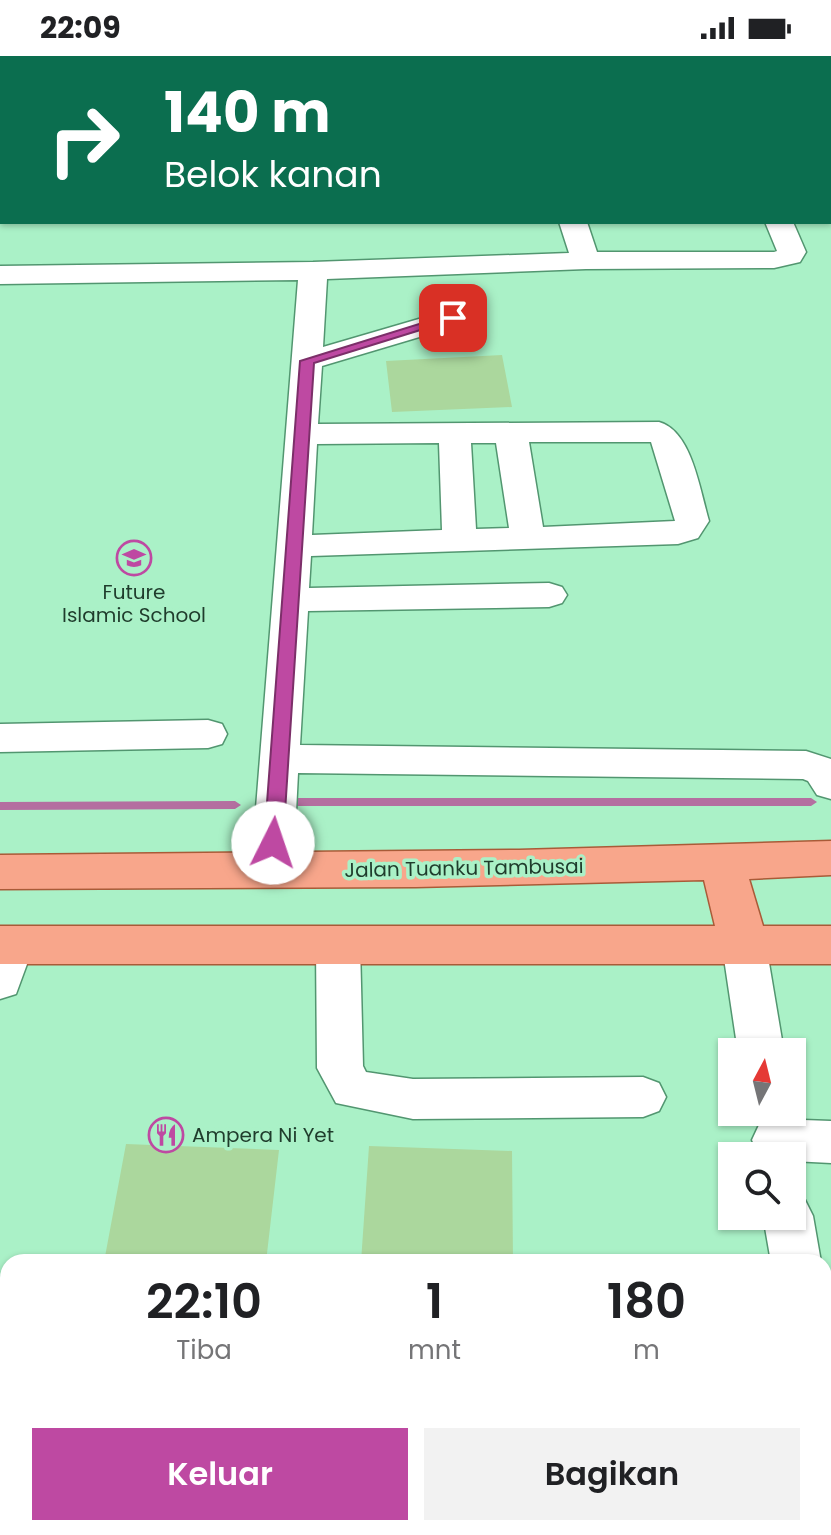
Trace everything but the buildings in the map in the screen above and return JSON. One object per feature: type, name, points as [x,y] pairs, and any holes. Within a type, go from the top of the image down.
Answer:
[{"type":"main road","name":"Jalan Tuanku Tambusai","points":[[0,872],[272,871],[722,863],[831,858]]},
{"type":"main road","points":[[722,863],[744,945]]},
{"type":"main road","points":[[4,957],[338,945],[831,945]]},
{"type":"street","points":[[574,224],[586,261]]},
{"type":"street","points":[[0,275],[783,259],[792,252],[780,224]]},
{"type":"street","points":[[272,871],[313,271]]},
{"type":"street","points":[[307,361],[453,318]]},
{"type":"street","points":[[294,546],[678,533],[686,530],[692,521],[668,441],[659,432],[302,434]]},
{"type":"street","points":[[455,433],[459,539]]},
{"type":"street","points":[[511,433],[528,537]]},
{"type":"street","points":[[290,600],[549,595]]},
{"type":"street","points":[[0,738],[208,734]]},
{"type":"street","points":[[279,759],[806,765],[822,771],[831,785]]},
{"type":"street","points":[[338,945],[340,1068],[352,1089],[413,1099],[643,1097]]},
{"type":"street","points":[[744,945],[759,1038]]},
{"type":"street","points":[[775,1136],[831,1142]]},
{"type":"street","points":[[790,1230],[795,1254]]},
{"type":"waterway","points":[[298,802],[811,802]]},
{"type":"waterway","points":[[0,806],[235,805]]},
{"type":"place","name":"Future Islamic School","points":[[134,558]]},
{"type":"place","name":"Ampera Ni Yet","points":[[166,1135]]},
{"type":"route","points":[[273,843],[307,361],[453,318]]}]
